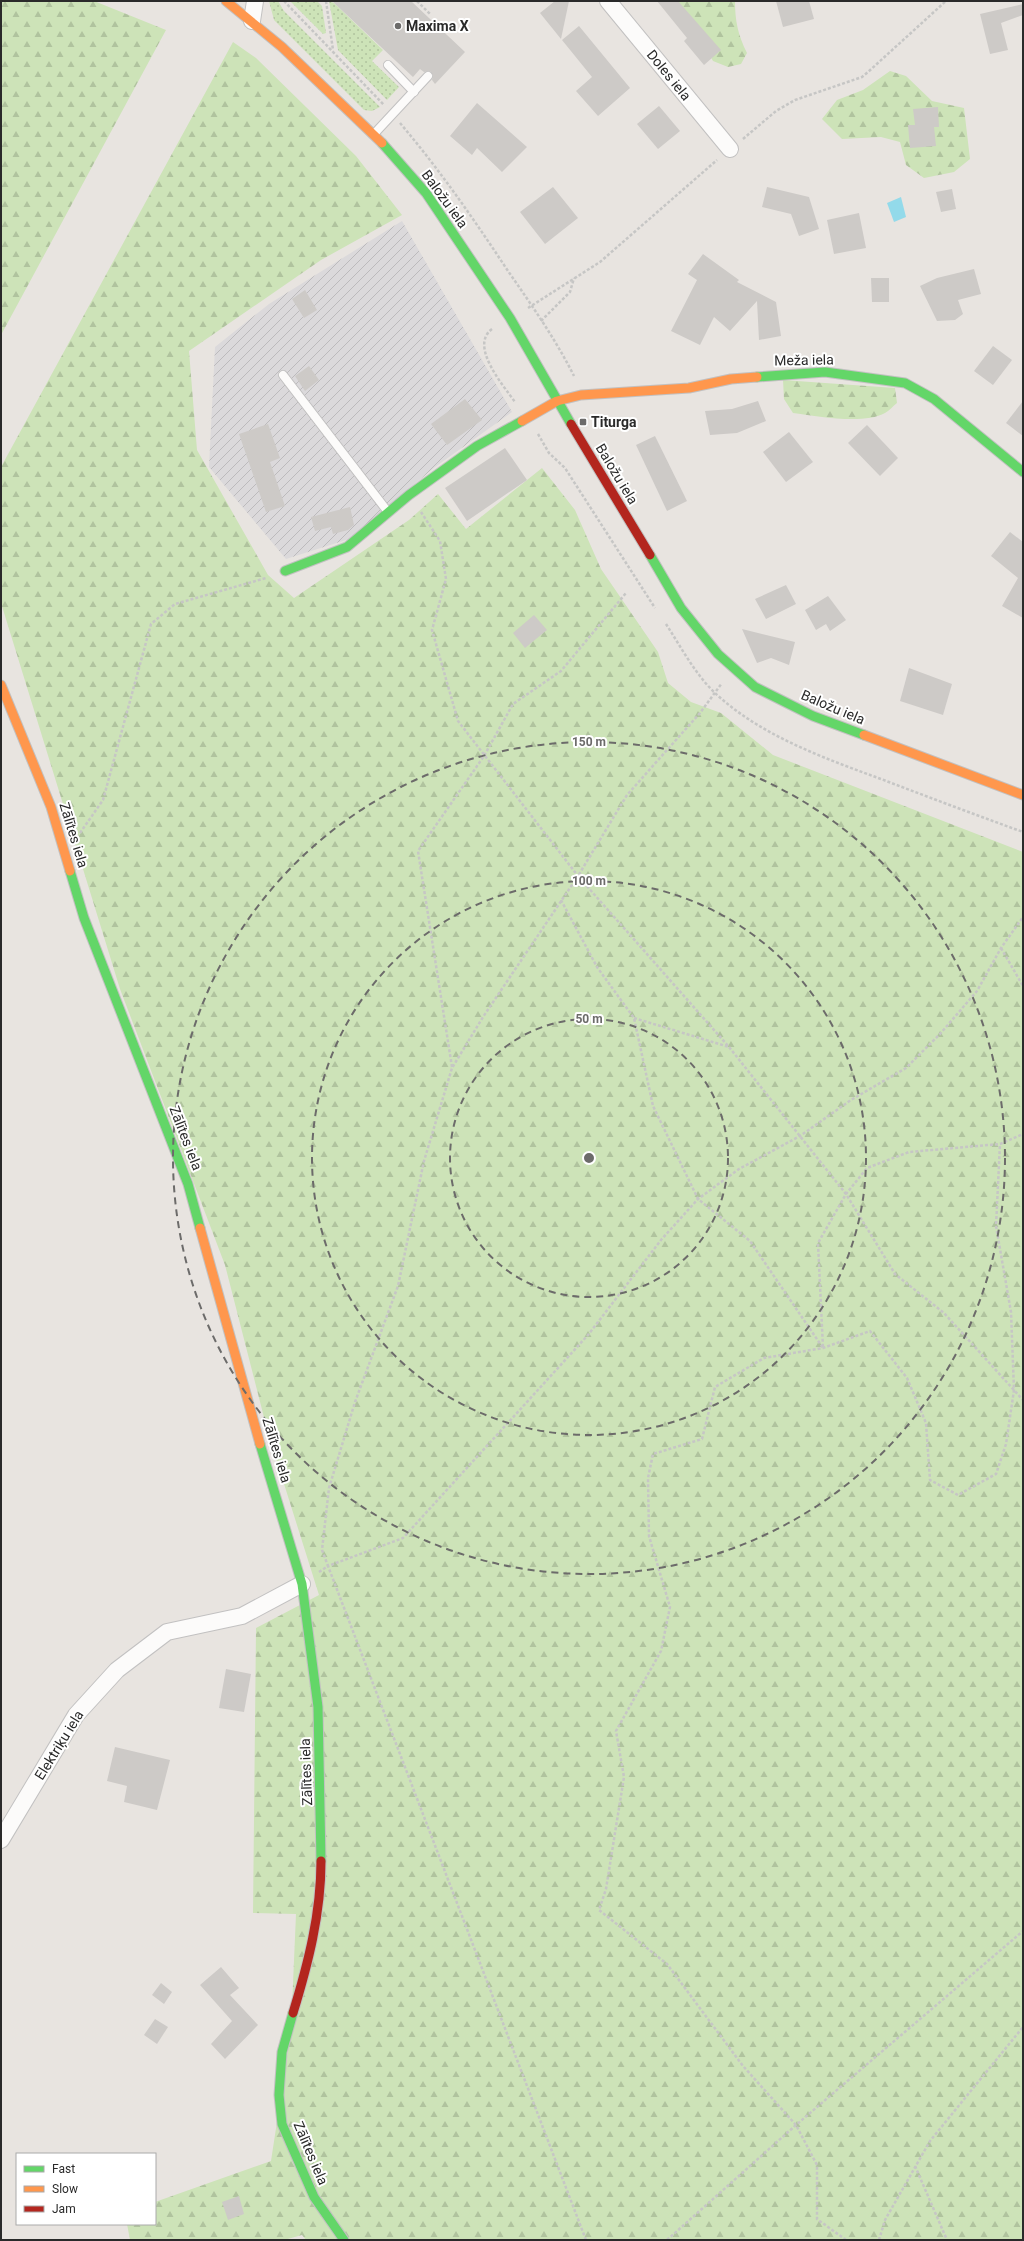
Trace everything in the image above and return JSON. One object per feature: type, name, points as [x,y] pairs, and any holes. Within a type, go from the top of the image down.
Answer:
[{"type":"street","name":"Baložu iela","points":[[226,1],[282,47],[374,134],[426,193],[510,318],[557,401],[681,608],[718,654],[755,688],[813,716],[1023,795]]},
{"type":"street","points":[[252,21],[256,1]]},
{"type":"street","name":"Doles iela","points":[[608,1],[730,149]]},
{"type":"street","name":"Meža iela","points":[[285,571],[347,547],[409,495],[476,446],[557,401],[581,395],[689,388],[731,378],[824,372],[880,378],[905,383],[934,399],[1023,472]]},
{"type":"street","name":"Zālītes iela","points":[[1,685],[51,807],[84,918],[188,1184],[252,1416],[302,1584],[318,1707],[321,1802],[321,1883],[310,1958],[282,2052],[279,2095],[282,2124],[314,2197],[344,2240]]},
{"type":"street","name":"Elektriķu iela","points":[[1,1840],[76,1715],[116,1670],[167,1632],[242,1616],[302,1584]]},
{"type":"lane","points":[[388,65],[414,92]]},
{"type":"lane","points":[[374,134],[428,76]]},
{"type":"lane","points":[[283,375],[388,513]]},
{"type":"path","points":[[326,1],[333,51]]},
{"type":"path","points":[[417,1],[430,14]]},
{"type":"path","points":[[541,321],[570,292],[574,278]]},
{"type":"path","points":[[409,495],[440,542],[446,579],[432,630],[458,722],[578,876],[729,1047],[846,1194],[895,1274],[944,1313],[1023,1400]]},
{"type":"path","points":[[65,854],[104,800],[152,624],[175,604],[246,585],[285,571]]},
{"type":"path","points":[[452,1068],[418,851],[484,756],[513,704],[561,671],[626,593]]},
{"type":"path","points":[[586,2240],[322,1550],[328,1488],[355,1402],[398,1286],[424,1161],[452,1068],[578,876],[627,795],[700,713],[734,668]]},
{"type":"path","points":[[561,900],[597,967],[634,1018],[653,1106],[698,1199],[750,1241],[823,1348]]},
{"type":"path","points":[[302,1584],[328,1566],[403,1538],[588,1335],[661,1240],[698,1199],[739,1169],[800,1136],[851,1100],[906,1068],[940,1034],[977,991],[1001,948],[1023,917]]},
{"type":"path","points":[[1001,948],[1023,986]]},
{"type":"path","points":[[634,1018],[729,1047]]},
{"type":"path","points":[[823,1348],[818,1243],[846,1194],[866,1168],[909,1152],[1000,1144],[1023,1134]]},
{"type":"path","points":[[846,2240],[817,2219],[817,2165],[796,2125],[743,2066],[667,1964],[599,1910],[606,1890],[624,1777],[616,1731],[661,1651],[670,1607],[649,1536],[648,1478],[653,1454],[702,1439],[715,1387],[764,1358],[823,1348],[870,1331],[907,1378],[926,1423],[930,1480],[958,1495],[996,1474],[1006,1444],[1014,1390],[1011,1312],[996,1226],[1000,1144]]},
{"type":"path","points":[[667,2240],[796,2125],[1023,1931]]},
{"type":"path","points":[[878,2240],[884,2220],[930,2141],[1023,2027]]},
{"type":"path","points":[[915,2166],[947,2240]]},
{"type":"shaded area","points":[[402,221],[512,412],[435,467],[349,539],[286,559],[209,467],[215,347],[269,304]]},
{"type":"green space","points":[[1,1],[94,1],[166,30],[1,335]]},
{"type":"green space","points":[[269,1],[278,1],[284,11],[380,107],[372,111],[364,110],[274,20]]},
{"type":"green space","points":[[290,1],[317,1],[322,6],[326,33],[323,34]]},
{"type":"green space","points":[[329,1],[334,3],[383,50],[372,61],[399,87],[387,100],[338,50]]},
{"type":"green space","points":[[671,1],[735,1],[738,28],[741,40],[747,53],[741,64],[728,67],[713,61],[700,38]]},
{"type":"green space","points":[[233,42],[256,58],[356,156],[402,215],[321,260],[189,351],[197,450],[268,575],[294,598],[409,520],[438,494],[466,529],[542,468],[575,510],[601,569],[658,652],[668,683],[691,702],[721,713],[773,755],[1023,852],[1023,2240],[306,2240],[302,2235],[284,2240],[130,2240],[127,2225],[156,2225],[156,2202],[271,2161],[291,2030],[296,1914],[253,1913],[256,1628],[319,1595],[268,1433],[225,1265],[120,989],[1,603],[1,467]]},
{"type":"green space","points":[[890,71],[906,76],[932,101],[964,108],[970,159],[954,172],[924,178],[906,165],[900,142],[881,137],[842,139],[822,119],[837,100],[863,90]]},
{"type":"green space","points":[[783,380],[895,388],[897,403],[885,413],[876,417],[840,419],[793,413],[784,399]]},
{"type":"water","points":[[901,197],[906,217],[894,222],[887,203]]},
{"type":"building","name":"Maxima X","points":[[332,1],[411,1],[465,52],[435,84],[432,80],[433,75],[430,71],[424,72],[420,69],[413,77]]},
{"type":"building","points":[[555,1],[569,1],[561,39],[540,13]]},
{"type":"building","points":[[657,1],[678,1],[721,50],[704,65],[684,41],[687,38]]},
{"type":"building","points":[[776,1],[809,1],[814,19],[783,27]]},
{"type":"building","points":[[1023,4],[1023,15],[1001,23],[1008,50],[990,54],[980,14]]},
{"type":"building","points":[[579,26],[630,88],[598,116],[576,91],[592,77],[562,40]]},
{"type":"building","points":[[477,103],[527,147],[502,172],[477,148],[472,155],[450,136]]},
{"type":"building","points":[[659,106],[680,131],[658,149],[637,124]]},
{"type":"building","points":[[938,107],[939,127],[934,127],[936,146],[910,148],[908,125],[915,125],[913,109]]},
{"type":"building","points":[[553,187],[578,218],[545,244],[520,212]]},
{"type":"building","points":[[767,187],[809,197],[819,229],[799,236],[791,214],[762,207]]},
{"type":"building","points":[[952,189],[956,209],[941,212],[936,192]]},
{"type":"building","points":[[859,213],[866,248],[834,254],[827,220]]},
{"type":"building","points":[[703,254],[739,280],[737,282],[776,302],[781,336],[759,340],[757,301],[730,331],[714,317],[700,345],[671,331],[697,280],[688,274]]},
{"type":"building","points":[[974,269],[981,294],[958,300],[963,314],[955,320],[937,321],[920,286],[937,278]]},
{"type":"building","points":[[871,278],[889,278],[889,302],[872,302]]},
{"type":"building","points":[[305,290],[317,310],[304,318],[292,299]]},
{"type":"building","points":[[993,346],[1012,360],[993,385],[974,371]]},
{"type":"building","points":[[309,366],[319,380],[305,391],[295,376]]},
{"type":"building","points":[[465,399],[482,420],[447,445],[431,424]]},
{"type":"building","points":[[758,401],[766,421],[737,433],[710,435],[705,411],[732,409]]},
{"type":"building","points":[[1023,401],[1023,436],[1006,423]]},
{"type":"building","points":[[268,424],[280,458],[270,462],[285,506],[266,512],[239,434]]},
{"type":"building","points":[[867,425],[898,458],[880,476],[848,443]]},
{"type":"building","points":[[789,432],[813,462],[786,482],[763,452]]},
{"type":"building","points":[[655,436],[687,501],[667,511],[636,445]]},
{"type":"building","points":[[505,448],[527,480],[467,521],[445,488]]},
{"type":"building","points":[[350,507],[354,525],[348,530],[333,534],[331,527],[315,531],[311,517]]},
{"type":"building","points":[[1010,532],[1023,542],[1023,618],[1002,606],[1018,578],[991,556]]},
{"type":"building","points":[[786,585],[796,604],[766,619],[755,599]]},
{"type":"building","points":[[828,596],[846,620],[830,631],[826,624],[816,630],[805,610]]},
{"type":"building","points":[[534,615],[547,630],[525,648],[513,633]]},
{"type":"building","points":[[742,629],[795,642],[789,665],[771,658],[757,663]]},
{"type":"building","points":[[909,668],[952,684],[943,715],[900,701]]},
{"type":"building","points":[[226,1669],[251,1674],[244,1712],[219,1708]]},
{"type":"building","points":[[115,1747],[170,1760],[157,1810],[124,1802],[127,1786],[107,1781]]},
{"type":"building","points":[[221,1967],[239,1988],[230,1995],[258,2025],[225,2059],[211,2044],[232,2021],[200,1985]]},
{"type":"building","points":[[161,1983],[172,1992],[164,2004],[152,1995]]},
{"type":"building","points":[[155,2019],[168,2027],[157,2044],[144,2035]]},
{"type":"building","points":[[239,2196],[244,2214],[228,2220],[222,2202]]},
{"type":"traffic: fast","points":[[382,143],[426,193],[510,318],[571,424]]},
{"type":"traffic: fast","points":[[757,377],[825,372],[905,383],[934,399],[1023,472]]},
{"type":"traffic: fast","points":[[285,571],[347,547],[409,495],[477,446],[522,421]]},
{"type":"traffic: fast","points":[[650,555],[681,608],[718,654],[755,687],[813,716],[864,735]]},
{"type":"traffic: fast","points":[[70,871],[84,918],[188,1184],[200,1228]]},
{"type":"traffic: fast","points":[[260,1444],[302,1584],[318,1707],[321,1861]]},
{"type":"traffic: fast","points":[[293,2013],[282,2052],[279,2095],[282,2124],[314,2197],[344,2240]]},
{"type":"traffic: slow","points":[[226,1],[282,47],[382,143]]},
{"type":"traffic: slow","points":[[522,421],[557,401],[581,395],[689,388],[731,379],[757,377]]},
{"type":"traffic: slow","points":[[1,685],[51,807],[70,871]]},
{"type":"traffic: slow","points":[[864,735],[1023,795]]},
{"type":"traffic: slow","points":[[200,1228],[260,1444]]},
{"type":"traffic: jam","points":[[571,424],[650,555]]},
{"type":"traffic: jam","points":[[293,2013],[313,1938],[319,1900],[321,1861]]},
{"type":"place","name":"Maxima X","points":[[398,26]]},
{"type":"place","name":"Titurga","points":[[583,422]]}]
